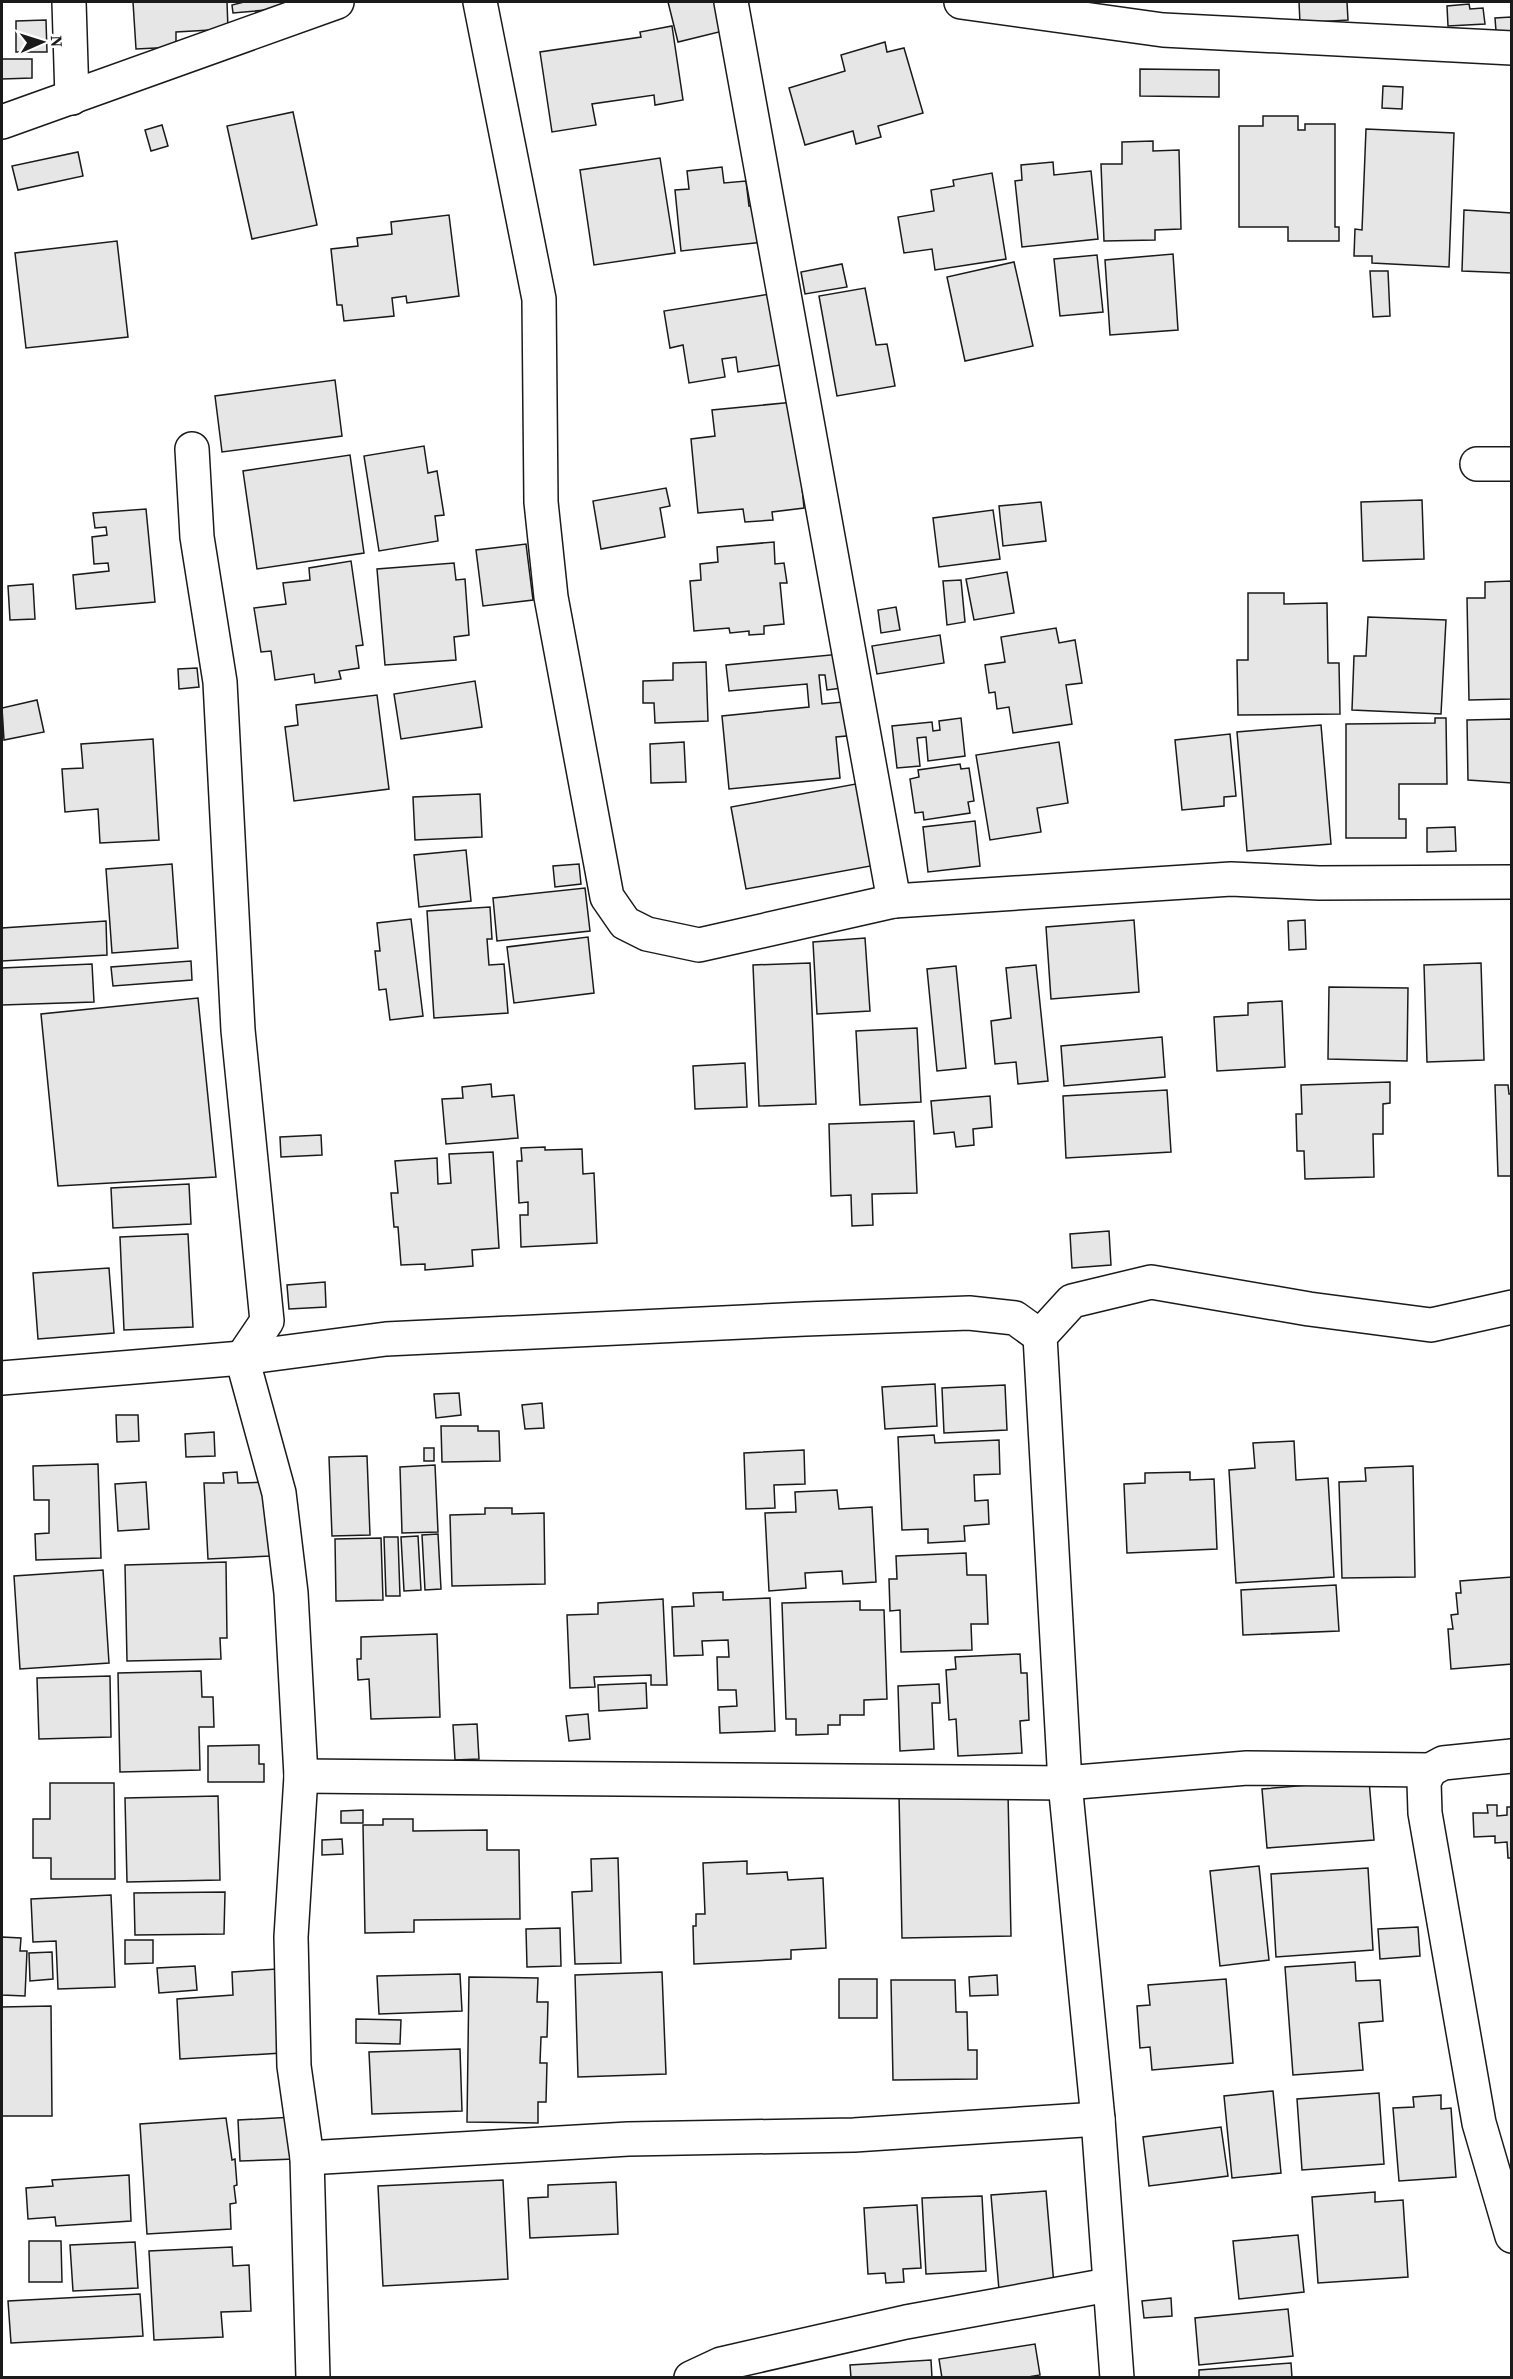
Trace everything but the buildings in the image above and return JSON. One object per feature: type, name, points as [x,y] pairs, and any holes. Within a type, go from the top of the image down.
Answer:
[{"type":"street","points":[[69,2],[72,98]]},
{"type":"street","points":[[2,122],[337,2]]},
{"type":"street","points":[[480,2],[539,299],[541,502],[551,597],[607,897],[624,923],[647,934],[699,945],[894,901],[1231,879],[1330,883],[1512,882]]},
{"type":"street","points":[[731,2],[894,901]]},
{"type":"street","points":[[961,2],[1163,30],[1512,48]]},
{"type":"street","points":[[192,449],[197,537],[220,682],[238,1030],[267,1321],[242,1358],[279,1493],[291,1593],[301,1776],[292,1948],[294,2066],[307,2158],[313,2378]]},
{"type":"street","points":[[1477,464],[1512,464]]},
{"type":"street","points":[[1117,2378],[1108,2285],[1098,2119],[1065,1783],[1040,1336],[1072,1301],[1151,1282],[1309,1309],[1431,1325],[1512,1307]]},
{"type":"street","points":[[2,1378],[242,1358],[386,1339],[957,1314],[1015,1318],[1040,1336]]},
{"type":"street","points":[[301,1776],[1065,1783],[1247,1768],[1430,1770],[1443,1763],[1512,1756]]},
{"type":"street","points":[[1430,1770],[1424,1782],[1425,1813],[1479,2123],[1512,2236]]},
{"type":"street","points":[[307,2158],[628,2139],[854,2135],[1098,2119]]},
{"type":"street","points":[[691,2378],[721,2364],[894,2325],[1108,2285]]}]
